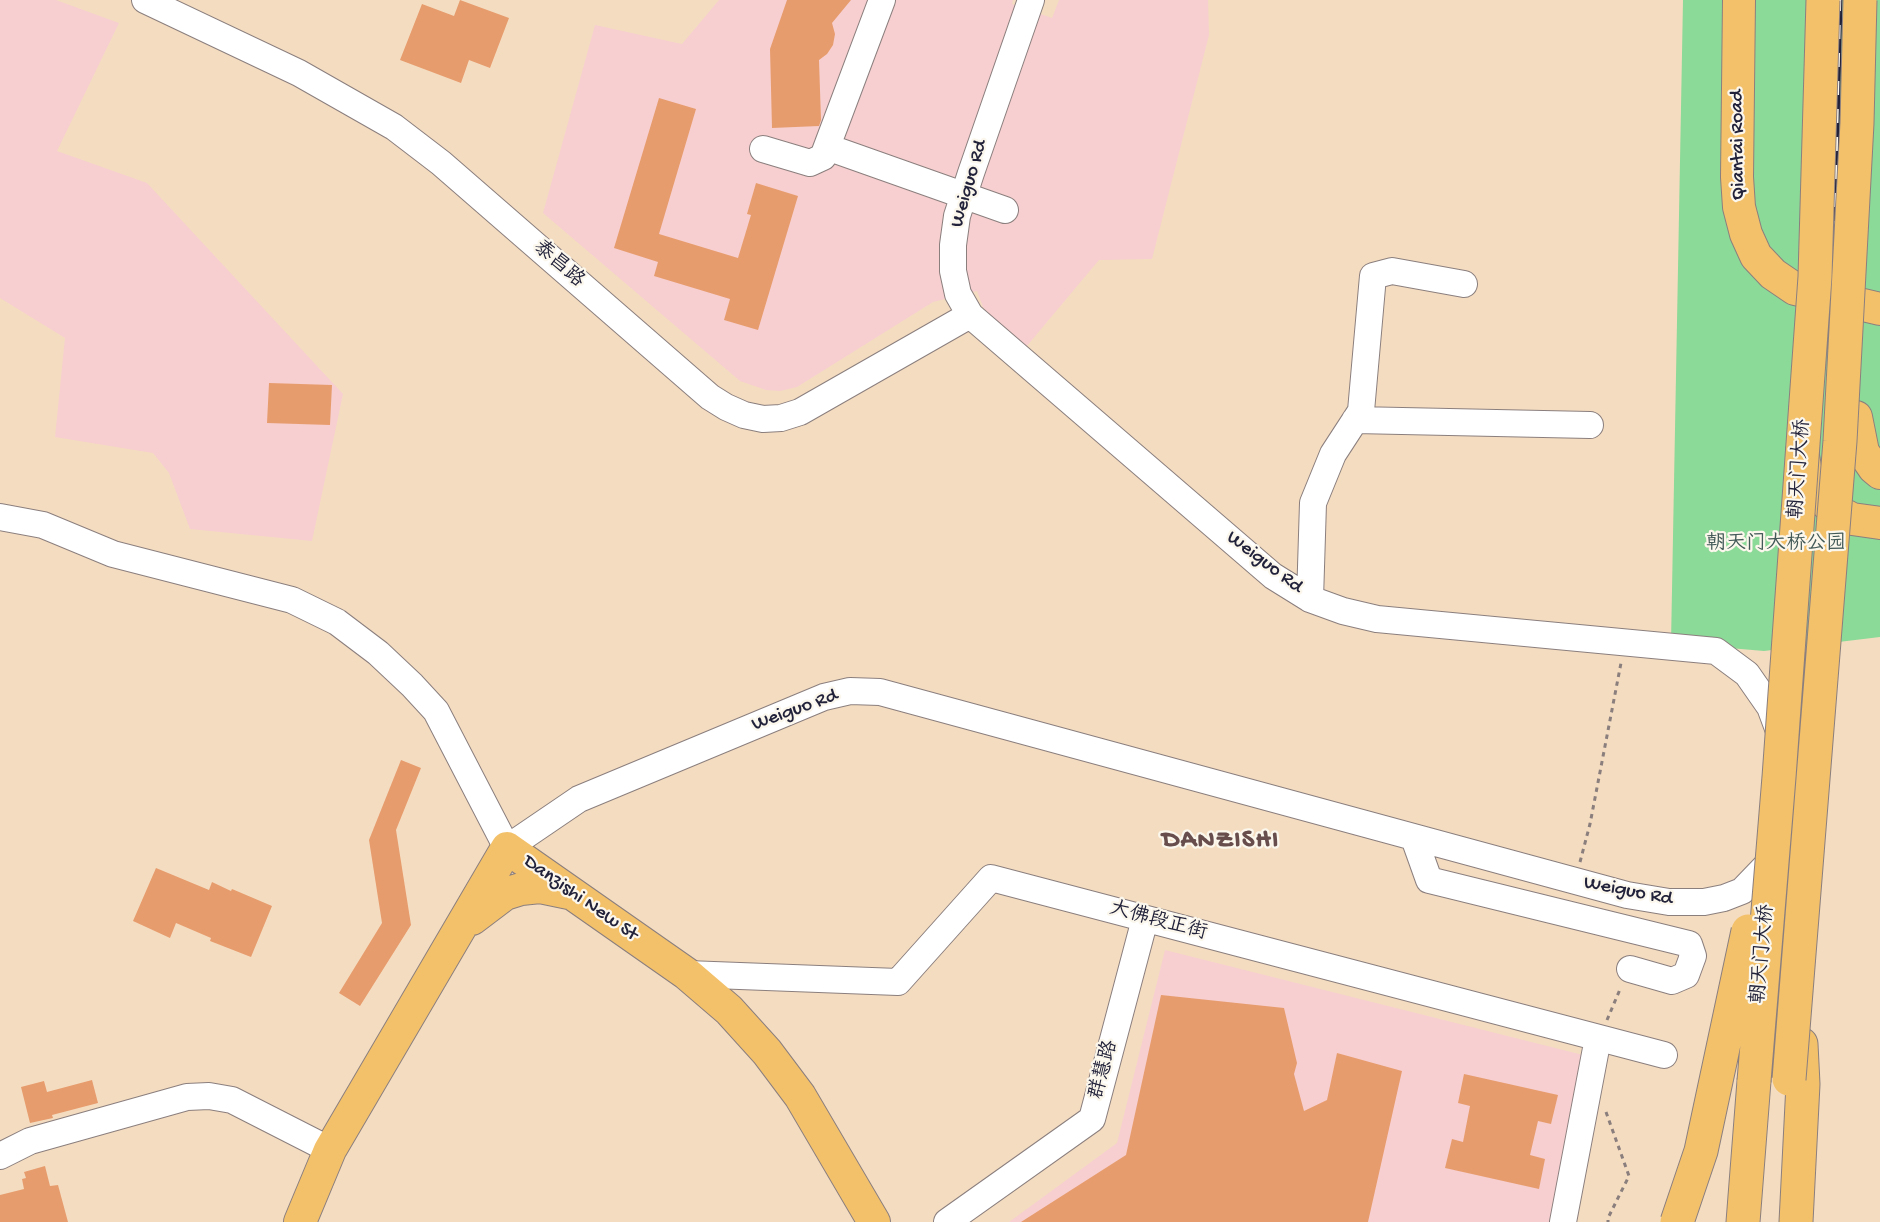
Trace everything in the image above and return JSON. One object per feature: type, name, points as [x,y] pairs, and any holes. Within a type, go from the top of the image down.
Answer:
[{"type":"highway","name":"朝天门大桥","points":[[1743,1222],[1779,777],[1815,277],[1823,0]]},
{"type":"highway","name":"朝天门大桥","points":[[1796,1082],[1798,962],[1840,441],[1857,123],[1860,0]]},
{"type":"highway","points":[[1677,1222],[1701,1151],[1779,777]]},
{"type":"highway","points":[[1779,1222],[1796,1082]]},
{"type":"highway","points":[[1796,1082],[1796,1222]]},
{"type":"main road","name":"Qiantai Road","points":[[1739,0],[1738,197],[1746,234],[1756,256],[1773,274],[1795,289],[1880,309]]},
{"type":"main road","points":[[1856,417],[1863,452],[1880,473]]},
{"type":"main road","points":[[1797,426],[1806,472],[1818,493],[1831,508],[1852,519],[1880,523]]},
{"type":"main road","name":"Danzishi New St","points":[[300,1222],[330,1150],[507,848],[687,974],[729,1010],[767,1052],[800,1096],[874,1222]]},
{"type":"main road","points":[[461,928],[505,894],[521,889],[540,887],[572,894]]},
{"type":"street","name":"泰昌路","points":[[145,0],[299,73],[393,127],[441,163],[710,397],[744,415],[763,419],[781,418],[800,412],[970,315]]},
{"type":"street","points":[[763,149],[810,163],[823,158],[882,0]]},
{"type":"street","name":"Weiguo Rd","points":[[507,848],[579,799],[824,697],[850,692],[880,692],[1627,896],[1669,902],[1704,902],[1724,898],[1742,891],[1768,864],[1781,817],[1785,780],[1784,745],[1770,706],[1747,674],[1716,651],[1377,620],[1343,611],[1310,598],[1273,576],[970,315],[958,294],[953,271],[953,245],[957,216],[1031,0]]},
{"type":"street","points":[[827,147],[1005,210]]},
{"type":"street","points":[[1310,598],[1313,503],[1333,454],[1361,411],[1373,276],[1392,271],[1464,284]]},
{"type":"street","points":[[1355,420],[1590,425]]},
{"type":"street","points":[[0,517],[43,525],[113,554],[292,600],[337,622],[378,654],[436,711],[507,848]]},
{"type":"street","points":[[1414,838],[1429,880],[1689,944],[1693,956],[1686,975],[1672,981],[1630,969]]},
{"type":"street","name":"大佛段正街","points":[[687,974],[898,982],[991,878],[1664,1055]]},
{"type":"street","name":"群慧路","points":[[947,1222],[1092,1119],[1145,919]]},
{"type":"street","points":[[1563,1222],[1598,1038]]},
{"type":"street","points":[[0,1156],[30,1141],[187,1097],[209,1096],[232,1100],[330,1150]]},
{"type":"path","points":[[1575,881],[1590,824],[1619,678]]},
{"type":"path","points":[[1598,1038],[1630,969]]},
{"type":"path","points":[[1592,1071],[1629,1176],[1608,1222]]},
{"type":"shaded area","points":[[0,0],[56,0],[119,23],[57,151],[147,183],[343,394],[312,541],[190,529],[169,473],[153,453],[55,437],[65,338],[0,298]]},
{"type":"shaded area","points":[[719,0],[1013,0],[1012,4],[1052,18],[1059,0],[1208,0],[1209,35],[1152,259],[1099,260],[1026,347],[995,321],[983,307],[977,291],[933,302],[797,387],[780,391],[766,390],[740,381],[543,213],[595,25],[682,44]]},
{"type":"shaded area","points":[[1165,950],[1603,1060],[1572,1222],[1009,1222],[1117,1143]]},
{"type":"green space","name":"朝天门大桥公园","points":[[1683,0],[1880,0],[1880,637],[1764,651],[1671,643]]},
{"type":"building","points":[[460,0],[509,18],[490,68],[469,60],[461,83],[400,60],[422,4],[454,16]]},
{"type":"building","points":[[787,0],[851,0],[832,23],[835,34],[833,45],[819,60],[821,120],[819,126],[772,128],[770,49]]},
{"type":"building","points":[[659,98],[696,109],[659,234],[738,258],[751,215],[747,214],[756,183],[798,196],[758,330],[724,320],[730,299],[654,276],[658,262],[614,248]]},
{"type":"building","points":[[269,383],[332,385],[330,425],[267,423]]},
{"type":"building","points":[[401,760],[421,768],[396,830],[411,925],[360,1006],[339,993],[382,923],[369,840]]},
{"type":"building","points":[[156,868],[209,890],[212,882],[272,906],[251,957],[210,941],[211,938],[176,923],[170,938],[133,921]]},
{"type":"building","points":[[1161,995],[1284,1008],[1297,1063],[1294,1074],[1304,1111],[1327,1100],[1337,1053],[1402,1071],[1368,1222],[1021,1222],[1126,1155]]},
{"type":"building","points":[[1464,1074],[1558,1095],[1551,1124],[1538,1121],[1530,1155],[1545,1159],[1539,1189],[1445,1168],[1452,1139],[1463,1142],[1470,1106],[1458,1103]]},
{"type":"building","points":[[92,1080],[98,1103],[30,1123],[21,1087],[44,1081],[47,1092]]},
{"type":"building","points":[[45,1166],[50,1186],[58,1185],[68,1222],[0,1222],[0,1195],[24,1189],[22,1179],[26,1178],[24,1172]]},
{"type":"railway","points":[[1823,262],[1828,0]]},
{"type":"railway","points":[[1833,263],[1839,0]]},
{"type":"district","name":"DANZISHI","points":[[1221,842]]}]
